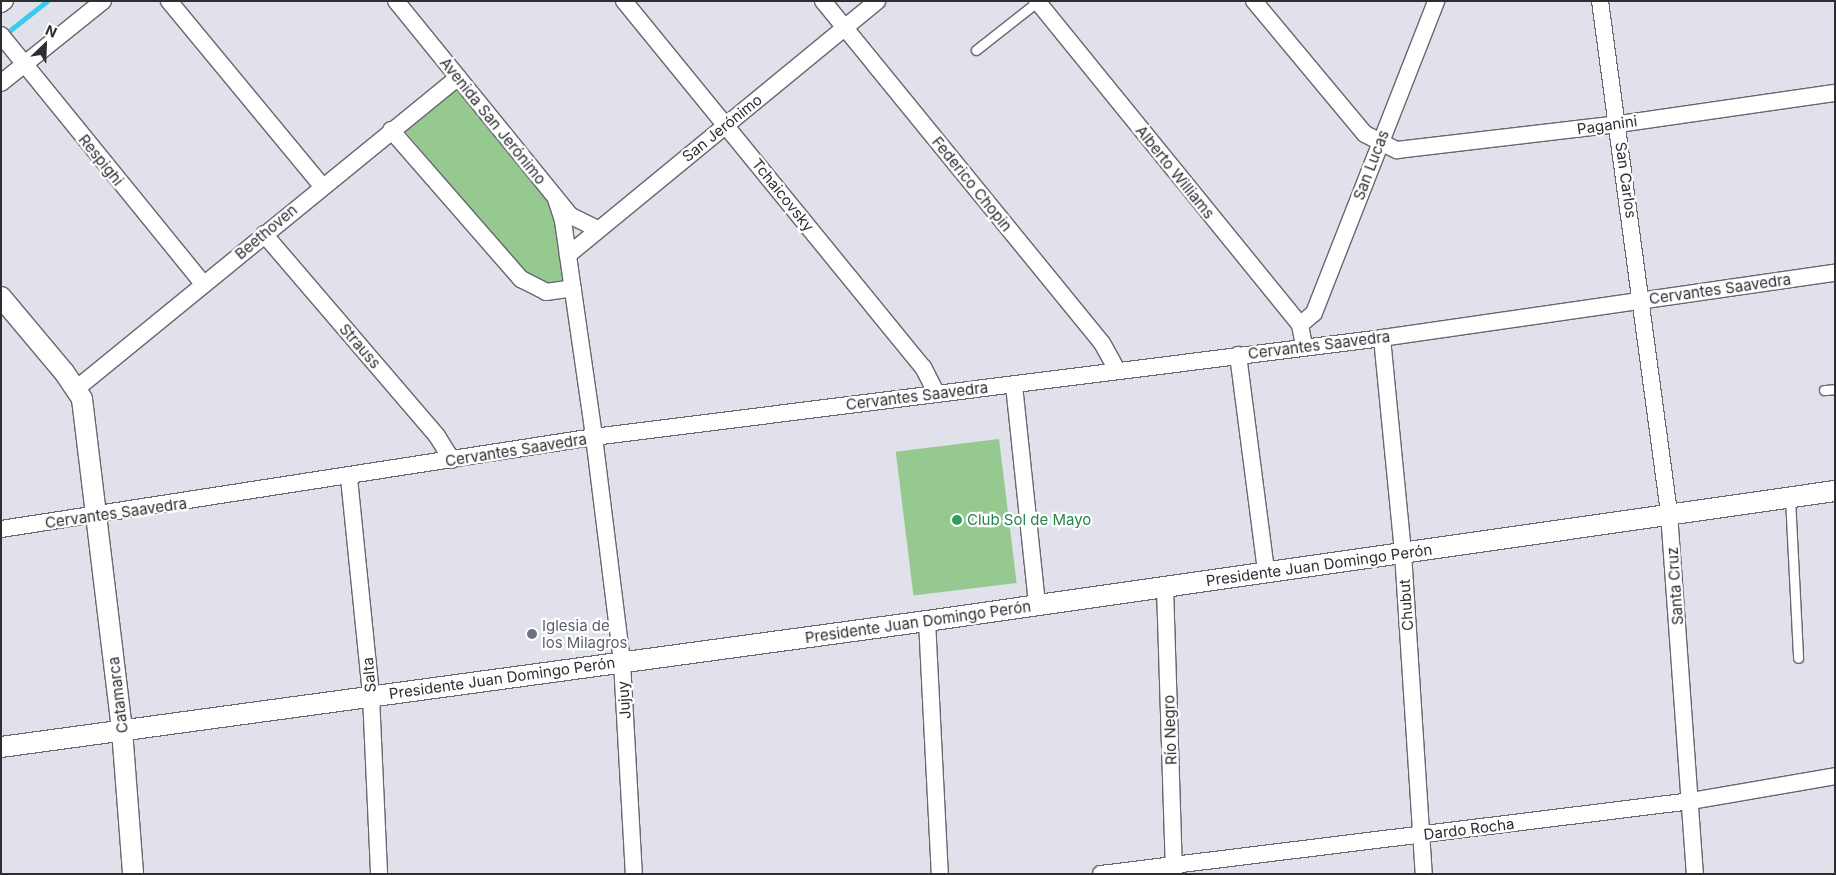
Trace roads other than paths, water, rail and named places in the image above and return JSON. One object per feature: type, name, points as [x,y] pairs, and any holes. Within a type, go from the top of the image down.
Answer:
[{"type":"street","points":[[1,4],[5,1]]},
{"type":"street","points":[[1,83],[103,1]]},
{"type":"street","points":[[169,1],[321,185]]},
{"type":"street","name":"Avenida San Jerónimo","points":[[396,1],[571,216],[598,229]]},
{"type":"street","name":"Tchaicovsky","points":[[624,1],[923,367],[936,393]]},
{"type":"street","name":"Federico Chopin","points":[[823,1],[1102,343],[1117,370]]},
{"type":"street","name":"San Jerónimo","points":[[568,255],[877,1]]},
{"type":"street","points":[[1254,1],[1365,134],[1380,144]]},
{"type":"street","name":"San Lucas","points":[[1300,325],[1314,313],[1436,1]]},
{"type":"street","name":"San Carlos","points":[[1600,1],[1619,124],[1642,300]]},
{"type":"street","name":"Alberto Williams","points":[[1037,2],[1300,325],[1304,346]]},
{"type":"street","name":"Respighi","points":[[6,41],[23,65],[203,284]]},
{"type":"street","name":"Beethoven","points":[[76,389],[321,185],[458,77]]},
{"type":"street","name":"Paganini","points":[[1380,144],[1410,150],[1619,124],[1835,92]]},
{"type":"street","points":[[392,130],[520,280],[546,292],[573,288]]},
{"type":"street","name":"Jujuy","points":[[556,199],[573,288],[622,662],[634,874]]},
{"type":"street","name":"Strauss","points":[[264,234],[437,436],[452,460]]},
{"type":"street","name":"Cervantes Saavedra","points":[[1,529],[349,478],[594,438],[1304,346],[1382,338],[1835,273]]},
{"type":"street","points":[[1,297],[76,389]]},
{"type":"street","name":"Santa Cruz","points":[[1642,300],[1669,513],[1695,874]]},
{"type":"street","name":"Chubut","points":[[1382,338],[1403,553],[1424,874]]},
{"type":"street","points":[[1238,355],[1266,571]]},
{"type":"street","points":[[1014,385],[1037,605]]},
{"type":"street","name":"Catamarca","points":[[76,389],[82,399],[97,516],[122,730],[133,874]]},
{"type":"street","name":"Salta","points":[[349,478],[371,696],[380,874]]},
{"type":"street","name":"Presidente Juan Domingo Perón","points":[[1,748],[927,621],[1669,513],[1835,491]]},
{"type":"street","name":"Río Negro","points":[[1165,587],[1174,870]]},
{"type":"street","points":[[927,621],[940,874]]},
{"type":"street","name":"Dardo Rocha","points":[[1101,874],[1174,870],[1422,835],[1691,801],[1835,776]]},
{"type":"lane","points":[[976,50],[1037,2]]},
{"type":"lane","points":[[1824,390],[1835,389]]},
{"type":"lane","points":[[1790,497],[1798,658]]},
{"type":"waterway","points":[[4,35],[47,1]]},
{"type":"place","name":"Club Sol de Mayo","points":[[957,520]]},
{"type":"place","name":"Iglesia de los Milagros","points":[[532,634]]}]
